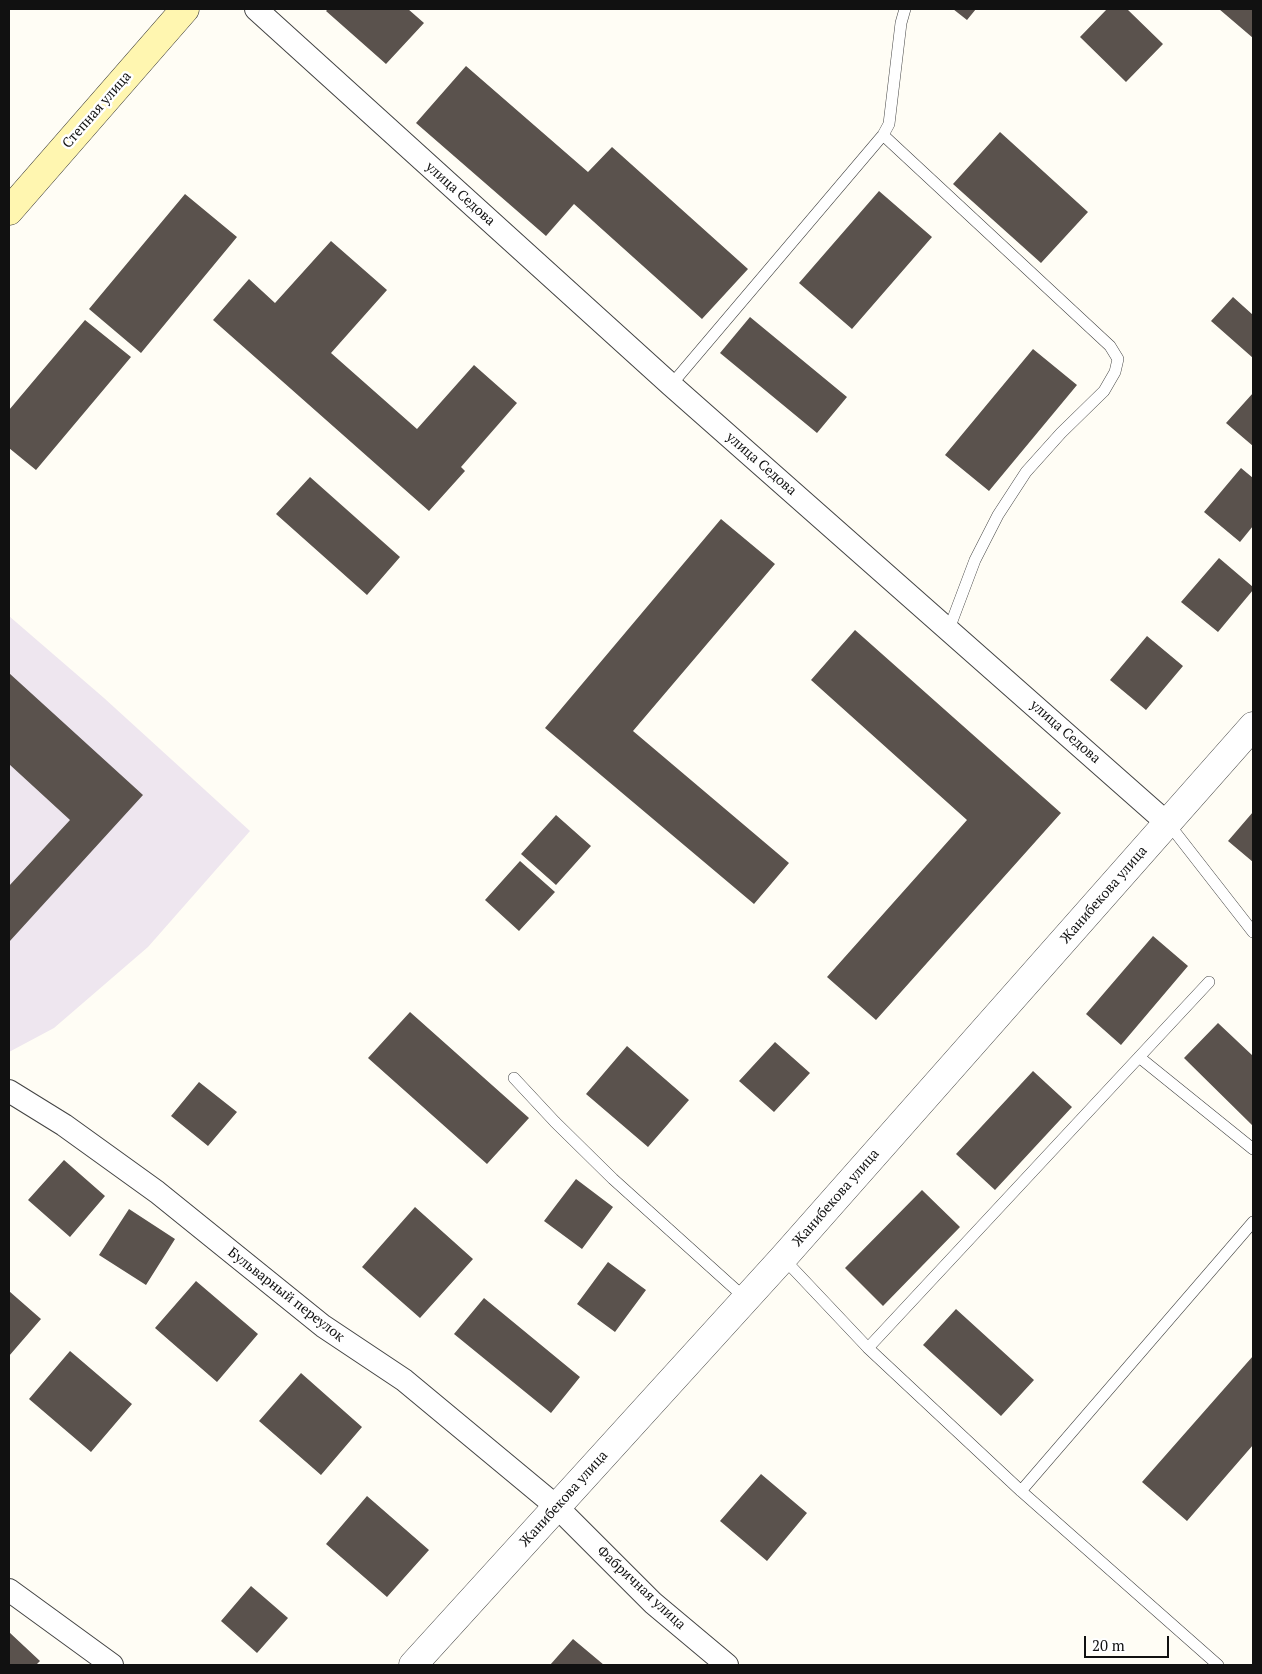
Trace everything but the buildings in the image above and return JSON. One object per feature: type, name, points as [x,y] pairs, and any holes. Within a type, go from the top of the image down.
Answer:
[{"type":"main road","name":"Степная улица","points":[[9,212],[185,9]]},
{"type":"street","name":"улица Седова","points":[[256,9],[671,385],[1167,822]]},
{"type":"street","name":"Жанибекова улица","points":[[413,1665],[783,1258],[1253,726]]},
{"type":"street","name":"Бульварный переулок","points":[[9,1091],[64,1125],[157,1192],[323,1326],[404,1380],[557,1507]]},
{"type":"street","name":"Фабричная улица","points":[[557,1507],[653,1602],[727,1665]]},
{"type":"street","points":[[9,1590],[112,1665]]},
{"type":"lane","points":[[671,385],[883,135],[889,124],[901,23],[905,9]]},
{"type":"lane","points":[[883,135],[1110,346],[1118,359],[1115,372],[1104,391],[1061,433],[1026,472],[998,515],[975,560],[949,630]]},
{"type":"lane","name":"улица Седова","points":[[1167,822],[1253,932]]},
{"type":"lane","points":[[868,1348],[1208,982]]},
{"type":"lane","points":[[1139,1057],[1253,1149]]},
{"type":"lane","points":[[514,1078],[555,1122],[613,1178],[745,1298]]},
{"type":"lane","points":[[1020,1491],[1253,1222]]},
{"type":"lane","points":[[783,1258],[868,1348],[1020,1491],[1218,1665]]},
{"type":"shaded area","points":[[9,616],[104,698],[250,831],[148,947],[54,1028],[9,1052]]}]
